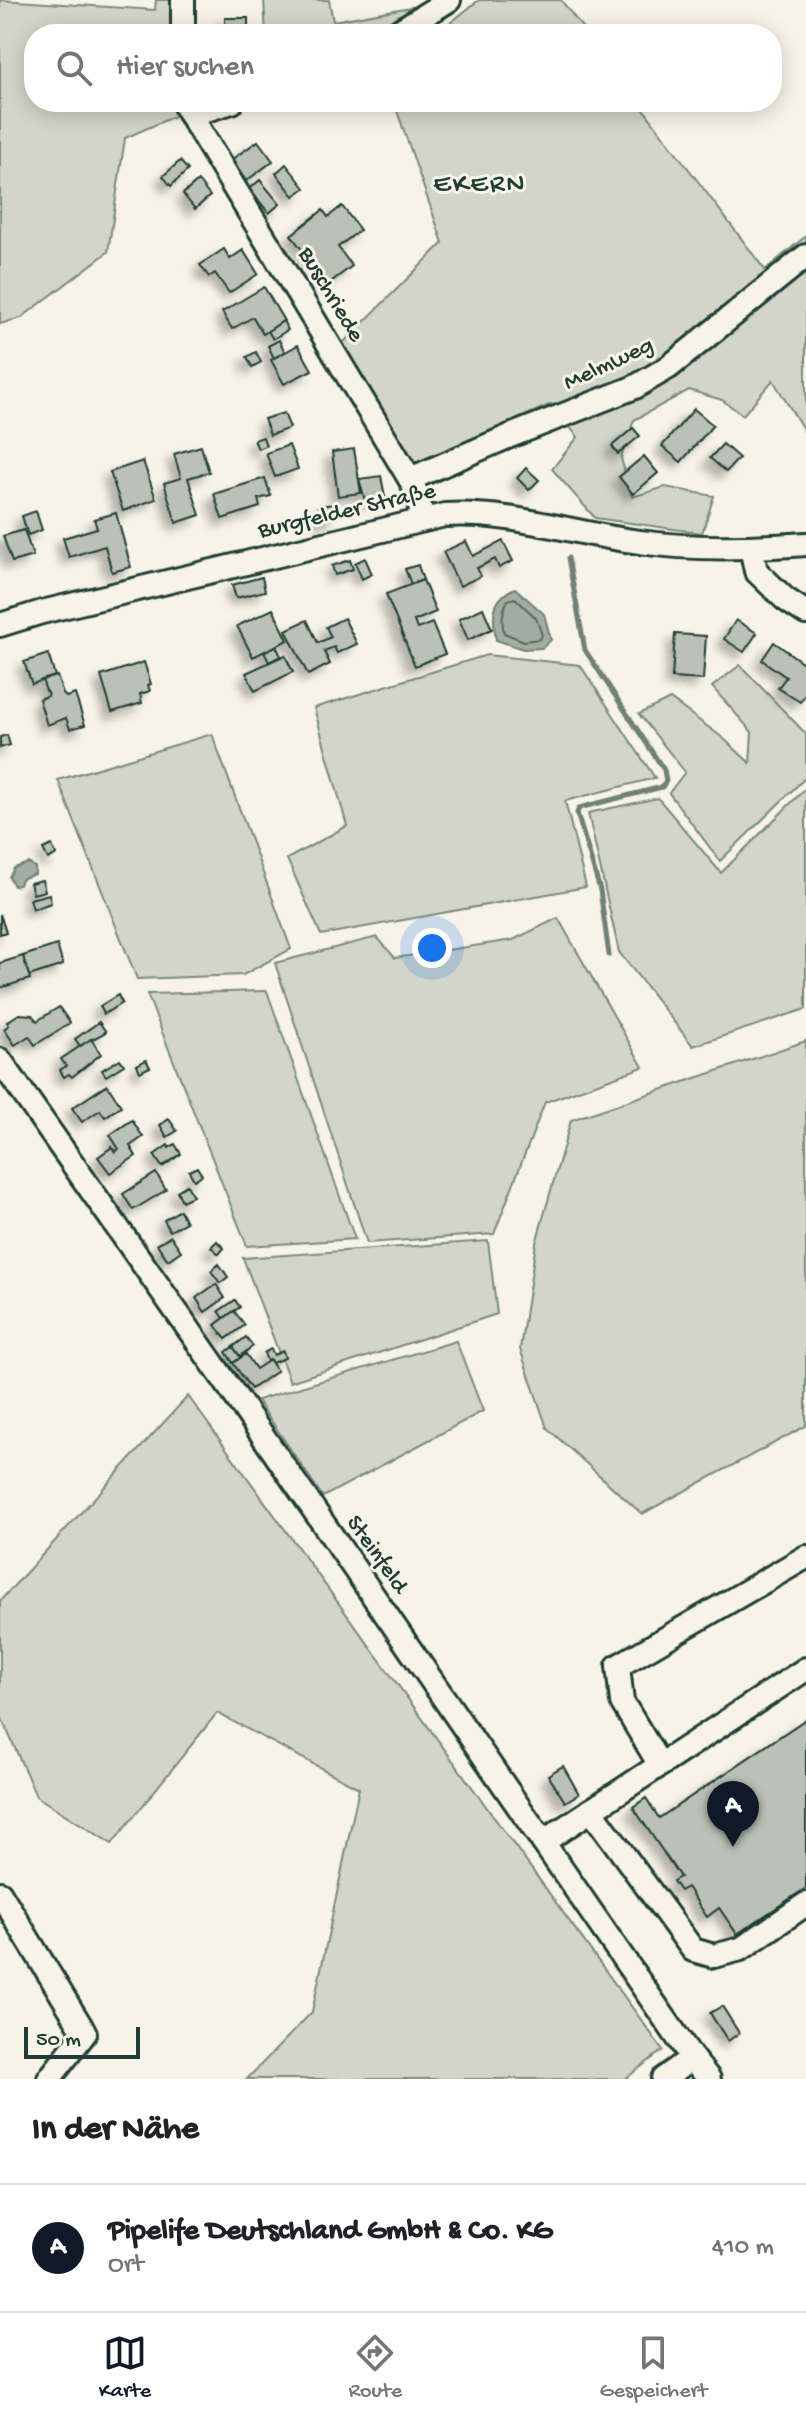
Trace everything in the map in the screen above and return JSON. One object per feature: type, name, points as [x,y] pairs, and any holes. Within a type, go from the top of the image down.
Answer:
[{"type":"street","points":[[183,0],[183,24]]},
{"type":"street","points":[[410,24],[449,0]]},
{"type":"street","name":"Buschriede","points":[[190,112],[410,479],[423,518]]},
{"type":"street","name":"Melmweg","points":[[410,479],[635,387],[669,367],[806,256]]},
{"type":"street","name":"Burgfelder Straße","points":[[0,625],[42,612],[445,515],[488,514],[639,542],[751,547],[806,544]]},
{"type":"street","points":[[751,547],[756,571],[785,599],[806,613]]},
{"type":"street","name":"Steinfeld","points":[[0,1060],[709,2079]]},
{"type":"street","points":[[660,1765],[622,1702],[618,1666],[806,1557]]},
{"type":"street","points":[[543,1842],[806,1669]]},
{"type":"street","points":[[591,1810],[693,1950],[714,1956],[741,1949],[806,1904]]},
{"type":"street","points":[[0,1893],[85,2033],[49,2079]]},
{"type":"street","points":[[663,2079],[692,2058]]},
{"type":"shaded area","points":[[0,0],[155,10],[156,0],[183,0],[183,24],[24,24],[24,112],[190,112],[195,122],[183,128],[177,115],[125,138],[108,252],[21,318],[0,324]]},
{"type":"shaded area","points":[[264,0],[329,0],[333,21],[411,7],[414,24],[265,24]]},
{"type":"shaded area","points":[[479,0],[561,0],[579,24],[449,24]]},
{"type":"shaded area","points":[[397,112],[646,112],[765,270],[806,236],[806,434],[773,380],[743,415],[722,400],[689,390],[634,420],[621,458],[632,497],[665,487],[714,496],[702,533],[595,518],[552,469],[578,437],[551,404],[410,467],[341,345],[443,243]]},
{"type":"shaded area","points":[[487,655],[580,665],[655,778],[565,801],[586,887],[321,935],[287,859],[347,826],[314,708]]},
{"type":"shaded area","points":[[740,665],[806,734],[806,777],[720,861],[669,793],[685,772],[639,714],[670,699],[723,738],[750,763],[752,732],[712,687]]},
{"type":"shaded area","points":[[212,734],[291,949],[243,975],[137,979],[58,780]]},
{"type":"shaded area","points":[[806,788],[806,1009],[693,1046],[619,952],[588,813],[658,798],[721,873]]},
{"type":"shaded area","points":[[558,918],[643,1067],[545,1102],[494,1234],[367,1243],[275,963],[377,937],[395,958],[513,940]]},
{"type":"shaded area","points":[[267,991],[355,1239],[247,1246],[147,994]]},
{"type":"shaded area","points":[[806,1041],[806,1426],[642,1514],[547,1428],[520,1349],[536,1243],[571,1120]]},
{"type":"shaded area","points":[[488,1241],[497,1314],[290,1382],[243,1258]]},
{"type":"shaded area","points":[[456,1341],[483,1411],[323,1497],[257,1400]]},
{"type":"shaded area","points":[[188,1396],[663,2050],[625,2079],[247,2079],[312,2012],[359,1788],[217,1713],[112,1844],[36,1796],[0,1714],[0,1601]]},
{"type":"water","points":[[515,588],[544,614],[551,640],[542,648],[523,649],[496,640],[494,623],[497,603]]},
{"type":"water","points":[[28,863],[35,867],[35,874],[21,879],[19,885],[14,886],[9,877],[14,868]]},
{"type":"building","points":[[225,18],[248,18],[248,24],[225,24]]},
{"type":"building","points":[[258,141],[273,161],[246,181],[231,160]]},
{"type":"building","points":[[180,161],[188,170],[171,186],[163,176]]},
{"type":"building","points":[[286,164],[305,188],[294,196],[276,173]]},
{"type":"building","points":[[260,180],[280,204],[269,213],[249,189]]},
{"type":"building","points":[[198,181],[210,196],[195,209],[183,194]]},
{"type":"building","points":[[342,206],[360,230],[338,247],[352,266],[328,284],[291,235],[323,210],[328,217]]},
{"type":"building","points":[[224,249],[230,259],[243,250],[258,274],[229,293],[215,273],[209,277],[200,265]]},
{"type":"building","points":[[264,287],[284,321],[263,334],[253,317],[232,329],[222,312]]},
{"type":"building","points":[[283,321],[288,330],[273,339],[268,331]]},
{"type":"building","points":[[279,340],[285,352],[274,358],[268,346]]},
{"type":"building","points":[[298,345],[312,370],[284,384],[271,360]]},
{"type":"building","points":[[256,352],[261,362],[252,367],[247,357]]},
{"type":"building","points":[[694,409],[713,425],[681,462],[662,446]]},
{"type":"building","points":[[284,413],[290,428],[270,435],[264,419]]},
{"type":"building","points":[[633,428],[640,436],[618,454],[612,446]]},
{"type":"building","points":[[263,437],[266,446],[258,449],[254,440]]},
{"type":"building","points":[[723,444],[739,458],[726,472],[710,458]]},
{"type":"building","points":[[289,445],[298,469],[275,477],[266,453]]},
{"type":"building","points":[[201,446],[209,472],[188,478],[200,515],[176,523],[164,483],[181,478],[174,454]]},
{"type":"building","points":[[354,449],[361,493],[338,496],[332,452]]},
{"type":"building","points":[[644,456],[658,473],[633,494],[619,477]]},
{"type":"building","points":[[143,461],[156,499],[123,511],[110,472]]},
{"type":"building","points":[[526,468],[539,480],[529,490],[517,478]]},
{"type":"building","points":[[381,476],[385,497],[365,500],[359,479]]},
{"type":"building","points":[[265,478],[271,496],[258,499],[260,507],[222,519],[214,494]]},
{"type":"building","points":[[334,504],[336,518],[320,520],[318,506]]},
{"type":"building","points":[[36,511],[42,530],[28,535],[22,516]]},
{"type":"building","points":[[116,513],[131,567],[112,572],[105,546],[69,557],[63,538],[97,528],[94,519]]},
{"type":"building","points":[[24,530],[33,556],[12,562],[3,536]]},
{"type":"building","points":[[466,541],[473,556],[503,541],[513,561],[499,568],[495,559],[477,568],[481,576],[460,586],[443,552]]},
{"type":"building","points":[[365,558],[372,574],[362,579],[355,563]]},
{"type":"building","points":[[350,560],[353,569],[335,575],[332,566]]},
{"type":"building","points":[[418,565],[423,580],[411,584],[405,569]]},
{"type":"building","points":[[262,577],[265,591],[236,598],[232,585]]},
{"type":"building","points":[[423,580],[436,612],[414,621],[417,629],[432,623],[445,654],[415,666],[386,594]]},
{"type":"building","points":[[483,608],[492,629],[468,640],[459,619]]},
{"type":"building","points":[[273,609],[288,640],[253,657],[237,626]]},
{"type":"building","points":[[344,618],[357,644],[337,653],[334,647],[324,651],[330,664],[308,675],[286,630],[307,620],[318,643],[331,637],[326,627]]},
{"type":"building","points":[[736,620],[757,633],[744,652],[724,639]]},
{"type":"building","points":[[675,634],[706,636],[703,680],[672,678]]},
{"type":"building","points":[[774,642],[806,665],[806,693],[800,702],[778,688],[786,677],[762,660]]},
{"type":"building","points":[[276,646],[281,656],[269,662],[264,652]]},
{"type":"building","points":[[48,654],[55,676],[32,684],[24,662]]},
{"type":"building","points":[[285,655],[293,672],[255,691],[246,673]]},
{"type":"building","points":[[144,662],[150,691],[140,694],[142,703],[112,712],[101,676]]},
{"type":"building","points":[[57,676],[66,697],[75,694],[85,725],[70,729],[66,718],[47,725],[39,699],[48,696],[42,680]]},
{"type":"building","points":[[7,735],[10,745],[0,748],[0,737]]},
{"type":"building","points":[[52,845],[56,855],[48,859],[43,849]]},
{"type":"building","points":[[42,880],[45,891],[33,894],[30,883]]},
{"type":"building","points":[[49,894],[51,903],[33,909],[30,899]]},
{"type":"building","points":[[0,914],[6,932],[0,934]]},
{"type":"building","points":[[57,945],[63,965],[29,976],[23,956]]},
{"type":"building","points":[[23,956],[30,979],[0,988],[0,963]]},
{"type":"building","points":[[118,995],[122,1003],[104,1014],[100,1006]]},
{"type":"building","points":[[59,1007],[70,1023],[35,1045],[29,1036],[15,1045],[4,1029],[9,1025],[7,1022],[19,1014],[32,1015],[37,1021]]},
{"type":"building","points":[[99,1022],[106,1032],[80,1046],[75,1039]]},
{"type":"building","points":[[91,1039],[101,1054],[72,1077],[69,1074],[64,1077],[60,1070],[66,1066],[61,1059]]},
{"type":"building","points":[[120,1059],[124,1065],[106,1076],[102,1070]]},
{"type":"building","points":[[146,1060],[150,1067],[140,1072],[137,1065]]},
{"type":"building","points":[[107,1085],[121,1106],[105,1117],[100,1110],[82,1122],[72,1108]]},
{"type":"building","points":[[169,1119],[177,1131],[167,1137],[160,1125]]},
{"type":"building","points":[[132,1120],[143,1137],[130,1146],[136,1156],[110,1173],[98,1157],[112,1147],[115,1152],[119,1149],[110,1135]]},
{"type":"building","points":[[175,1144],[181,1154],[162,1167],[154,1155]]},
{"type":"building","points":[[197,1167],[202,1175],[194,1180],[189,1171]]},
{"type":"building","points":[[156,1173],[166,1190],[133,1210],[123,1194]]},
{"type":"building","points":[[187,1185],[193,1196],[182,1201],[177,1191]]},
{"type":"building","points":[[180,1210],[186,1222],[170,1231],[164,1220]]},
{"type":"building","points":[[171,1236],[181,1251],[168,1260],[157,1244]]},
{"type":"building","points":[[217,1241],[224,1248],[219,1254],[211,1247]]},
{"type":"building","points":[[219,1264],[228,1277],[220,1283],[211,1271]]},
{"type":"building","points":[[216,1284],[225,1298],[205,1312],[196,1298]]},
{"type":"building","points":[[235,1300],[240,1307],[224,1318],[219,1311]]},
{"type":"building","points":[[234,1311],[245,1325],[226,1339],[215,1325]]},
{"type":"building","points":[[246,1337],[253,1346],[240,1356],[233,1347]]},
{"type":"building","points":[[233,1347],[241,1358],[233,1363],[226,1352]]},
{"type":"building","points":[[271,1349],[274,1355],[283,1351],[285,1358],[272,1363],[267,1361],[264,1353]]},
{"type":"building","points":[[246,1354],[256,1369],[270,1360],[277,1371],[251,1389],[233,1363]]},
{"type":"building","points":[[806,1719],[806,1888],[737,1934],[719,1908],[707,1917],[687,1887],[680,1891],[673,1881],[680,1877],[633,1807],[646,1798],[659,1818]]},
{"type":"building","points":[[563,1766],[579,1794],[565,1802],[548,1775]]},
{"type":"building","points":[[722,2006],[739,2033],[728,2041],[710,2013]]},
{"type":"waterway","points":[[568,558],[585,650],[664,770],[666,781],[662,787],[579,808],[577,813],[600,890],[609,955]]},
{"type":"place","name":"Pipelife Deutschland GmbH & Co. KG","points":[[733,1847]]},
{"type":"district","name":"EKERN","points":[[480,185]]}]
